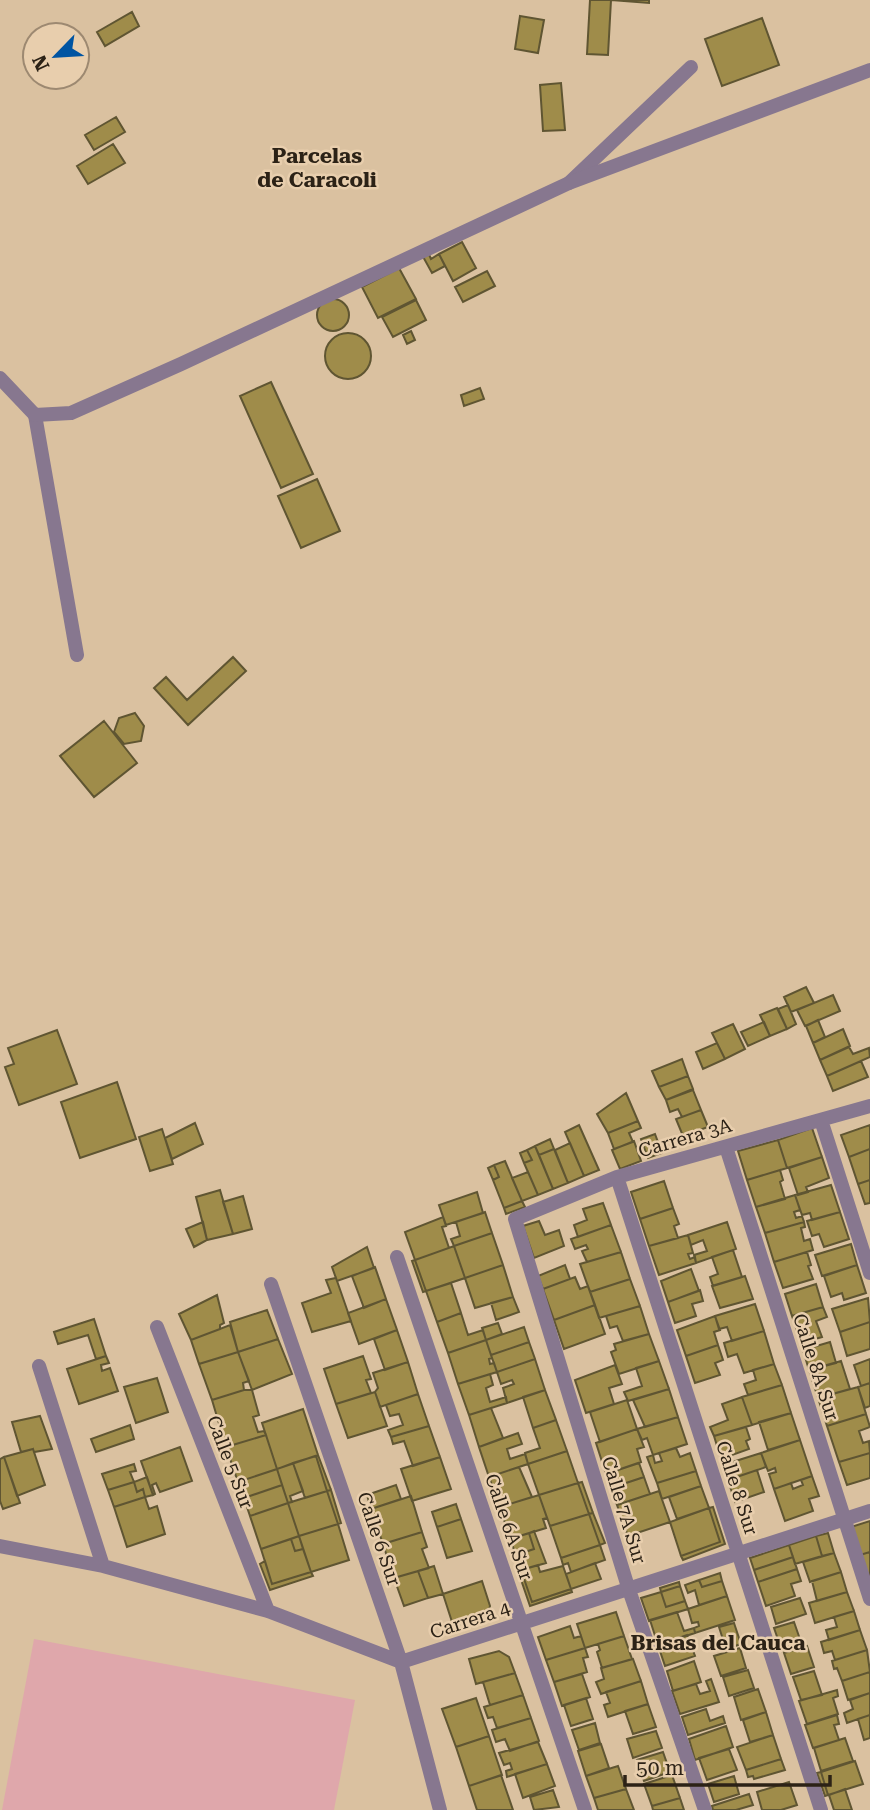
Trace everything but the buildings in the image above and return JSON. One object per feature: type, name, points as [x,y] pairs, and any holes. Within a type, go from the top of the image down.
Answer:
[{"type":"street","points":[[569,183],[691,68]]},
{"type":"street","points":[[35,415],[71,413],[569,183],[870,70]]},
{"type":"street","points":[[0,378],[35,415],[77,655]]},
{"type":"street","name":"Carrera 3A","points":[[515,1219],[617,1177],[870,1106]]},
{"type":"street","points":[[821,1120],[870,1273]]},
{"type":"street","name":"Calle 8A Sur","points":[[726,1146],[870,1599]]},
{"type":"street","name":"Calle 8 Sur","points":[[617,1177],[821,1810]]},
{"type":"street","name":"Calle 7A Sur","points":[[515,1219],[628,1587],[705,1810]]},
{"type":"street","name":"Calle 6A Sur","points":[[397,1257],[585,1810]]},
{"type":"street","name":"Calle 6 Sur","points":[[271,1284],[401,1662],[440,1810]]},
{"type":"street","name":"Calle 5 Sur","points":[[157,1327],[268,1611]]},
{"type":"street","points":[[39,1366],[103,1566]]},
{"type":"street","name":"Carrera 4","points":[[401,1662],[870,1511]]},
{"type":"street","points":[[0,1546],[103,1566],[268,1611],[401,1662]]},
{"type":"shaded area","points":[[34,1639],[355,1700],[334,1810],[2,1810]]},
{"type":"district","name":"Parcelas de Caracoli","points":[[317,168]]},
{"type":"district","name":"Brisas del Cauca","points":[[718,1643]]}]
